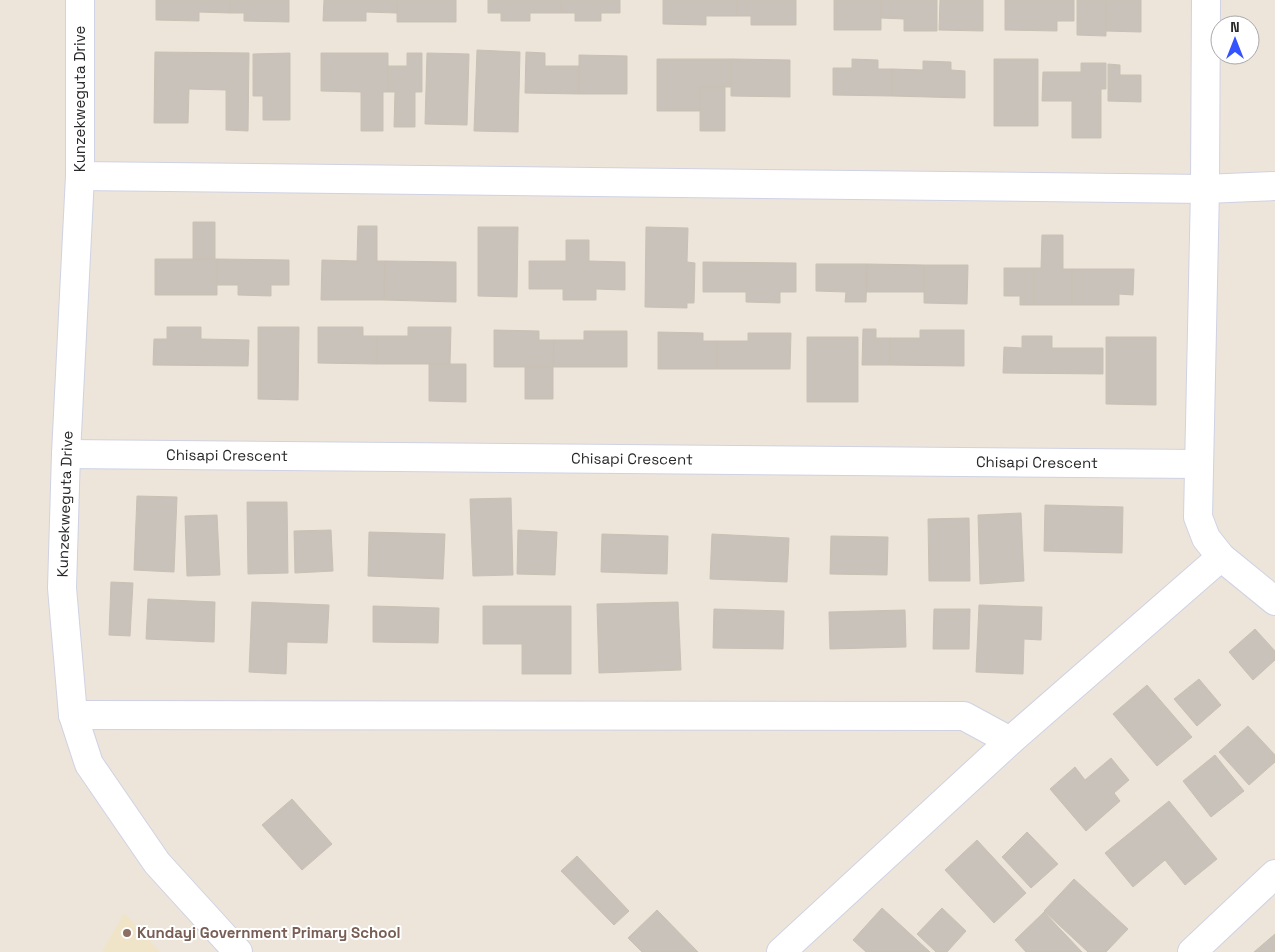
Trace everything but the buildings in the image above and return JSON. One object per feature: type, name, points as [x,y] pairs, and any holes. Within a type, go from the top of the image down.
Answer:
[{"type":"street","name":"Kunzekweguta Drive","points":[[80,0],[80,176],[66,454],[62,588],[73,715],[89,764],[152,856],[238,952]]},
{"type":"street","points":[[1206,0],[1205,189],[1198,518],[1206,538],[1221,557],[1275,601]]},
{"type":"street","points":[[80,176],[1205,189],[1275,186]]},
{"type":"street","name":"Chisapi Crescent","points":[[66,454],[1199,464]]},
{"type":"street","points":[[781,952],[1010,741],[1221,557]]},
{"type":"street","points":[[73,715],[964,716],[1010,741]]},
{"type":"street","points":[[1192,952],[1275,874]]},
{"type":"shaded area","name":"Kundayi Government Primary School","points":[[124,913],[160,952],[102,952]]},
{"type":"place","name":"Kundayi Government Primary School","points":[[127,933]]}]
